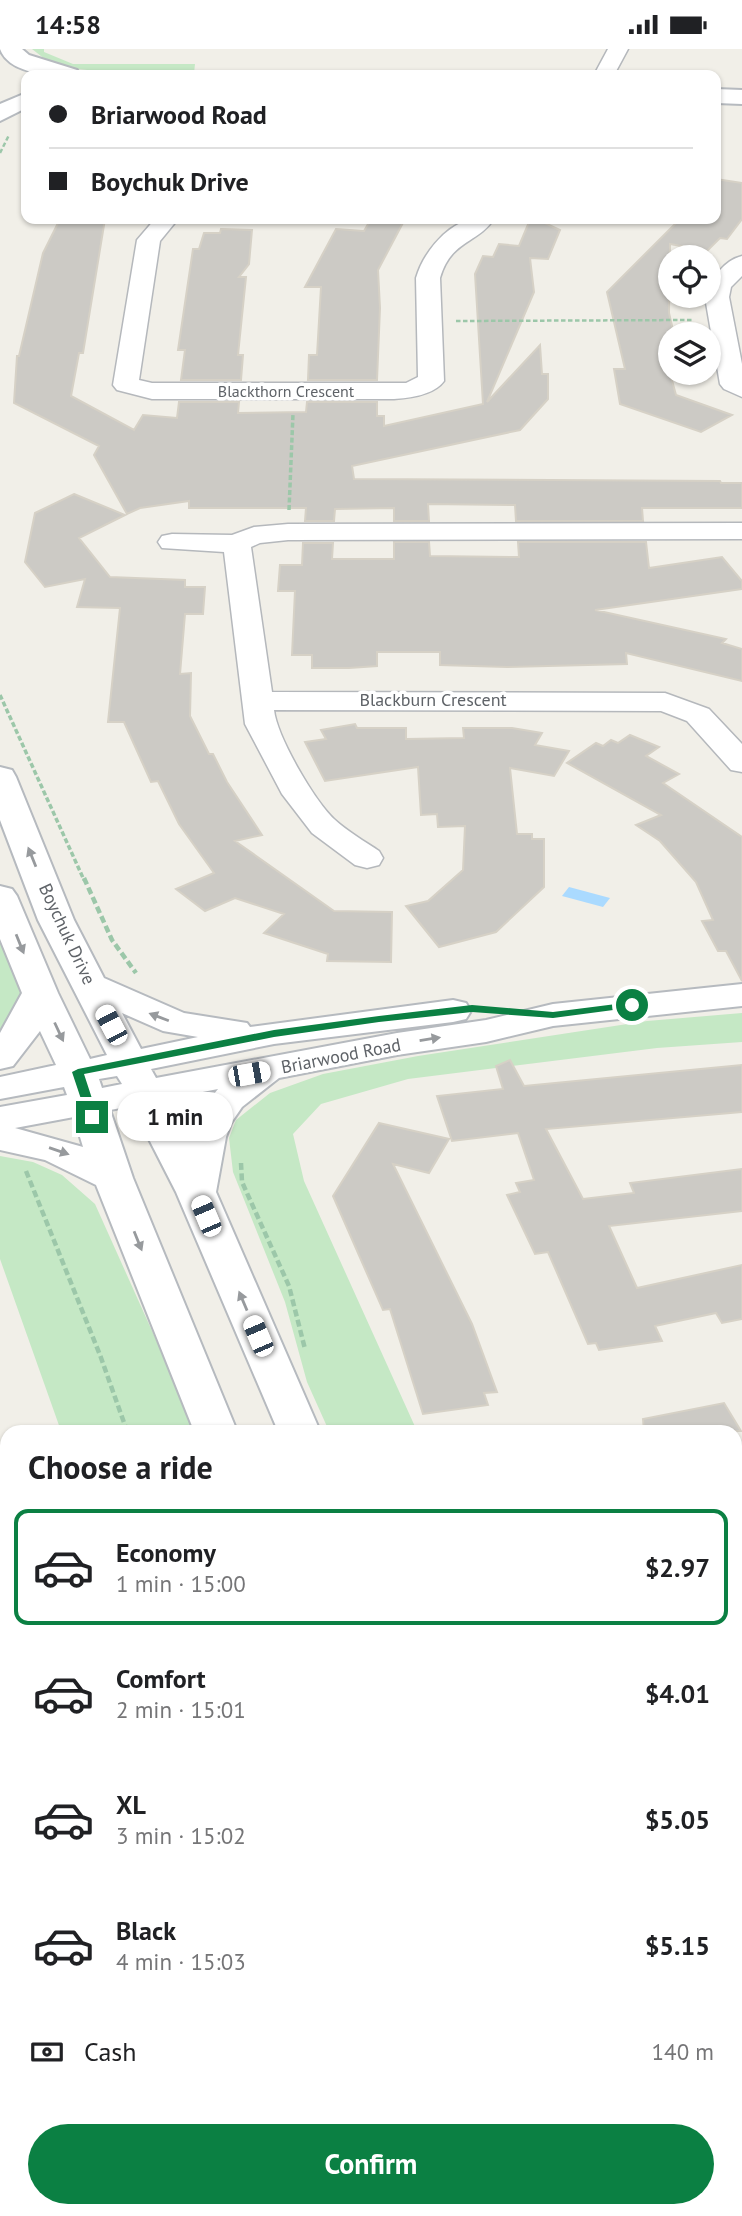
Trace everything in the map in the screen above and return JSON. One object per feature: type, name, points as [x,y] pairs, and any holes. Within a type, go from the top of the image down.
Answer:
[{"type":"main road","points":[[0,58],[2,49]]},
{"type":"main road","points":[[9,49],[21,60],[53,70]]},
{"type":"main road","points":[[721,96],[742,97]]},
{"type":"main road","points":[[0,114],[21,102]]},
{"type":"main road","name":"Boychuk Drive","points":[[0,777],[57,920],[196,1192],[296,1425]]},
{"type":"main road","points":[[0,896],[83,1087],[113,1178],[213,1425]]},
{"type":"main road","points":[[91,986],[176,1023],[226,1031],[273,1051],[216,1112],[207,1138],[196,1192]]},
{"type":"main road","points":[[0,1058],[21,1031],[40,993]]},
{"type":"main road","name":"Briarwood Road","points":[[83,1087],[273,1051],[397,1044],[486,1031],[553,1015],[742,995]]},
{"type":"main road","points":[[0,1088],[83,1087]]},
{"type":"main road","points":[[0,1119],[83,1087]]},
{"type":"main road","points":[[0,1138],[38,1144],[77,1157],[113,1178]]},
{"type":"street","points":[[607,70],[618,49]]},
{"type":"street","name":"Blackthorn Crescent","points":[[163,224],[149,240],[126,385],[152,391],[394,391],[422,386],[431,381],[432,376],[428,278],[430,267],[443,248],[477,224]]},
{"type":"street","points":[[742,263],[720,285],[717,297],[733,384],[742,389]]},
{"type":"street","points":[[172,542],[237,544],[254,535],[288,532],[742,531]]},
{"type":"street","points":[[237,544],[260,724],[298,794],[323,826],[367,858]]},
{"type":"street","name":"Blackburn Crescent","points":[[258,701],[665,702],[698,715],[742,763]]},
{"type":"path","points":[[447,321],[698,320]]},
{"type":"path","points":[[288,532],[293,413]]},
{"type":"path","points":[[0,695],[112,940],[138,976]]},
{"type":"path","points":[[240,1158],[242,1182],[289,1286],[308,1359]]},
{"type":"path","points":[[25,1170],[100,1355],[125,1425]]},
{"type":"green space","points":[[32,49],[44,49],[44,52],[73,64],[195,64],[194,70],[87,70],[55,67]]},
{"type":"green space","points":[[0,896],[40,993],[0,1058]]},
{"type":"green space","points":[[742,1013],[742,1042],[657,1048],[408,1079],[321,1104],[293,1134],[304,1181],[414,1425],[326,1425],[307,1382],[285,1302],[233,1172],[229,1138],[236,1120],[270,1093],[323,1074],[418,1056],[647,1021]]},
{"type":"green space","points":[[0,1156],[33,1162],[62,1175],[95,1204],[194,1425],[59,1425],[0,1259]]},
{"type":"water","points":[[569,887],[610,898],[603,907],[562,896]]},
{"type":"building","points":[[721,180],[742,183],[742,219],[727,239],[720,238],[713,245],[658,245],[658,308],[669,308],[671,322],[658,322],[658,385],[673,385],[676,395],[732,415],[701,432],[620,404],[614,369],[625,369],[607,292],[675,224],[721,224]]},
{"type":"building","points":[[58,224],[104,224],[83,353],[79,353],[71,396],[134,430],[143,415],[177,418],[179,402],[239,402],[238,413],[306,412],[307,402],[377,402],[377,416],[384,416],[384,426],[483,404],[475,274],[483,256],[493,257],[499,244],[519,246],[528,224],[547,224],[560,230],[548,259],[530,258],[534,292],[487,402],[540,345],[542,374],[548,374],[548,399],[520,430],[352,466],[354,479],[720,481],[742,483],[742,508],[642,508],[643,521],[516,521],[515,505],[428,504],[429,521],[394,521],[394,508],[335,509],[334,521],[305,521],[306,508],[189,508],[189,501],[140,508],[127,514],[94,455],[99,446],[14,403],[17,356],[43,253]]},
{"type":"building","points":[[368,224],[402,224],[378,270],[380,308],[377,380],[308,380],[309,355],[317,355],[321,287],[305,287],[336,229],[364,231]]},
{"type":"building","points":[[221,229],[252,230],[249,264],[239,277],[246,277],[238,355],[243,355],[241,380],[181,380],[185,350],[178,350],[193,249],[199,249],[204,233],[220,233]]},
{"type":"building","points":[[74,494],[125,515],[79,538],[110,577],[185,580],[185,587],[205,587],[203,614],[185,614],[180,674],[191,673],[190,716],[209,754],[213,754],[227,782],[262,835],[235,841],[334,911],[392,912],[391,962],[327,961],[328,954],[264,933],[284,914],[235,898],[205,911],[176,889],[214,873],[179,824],[158,781],[151,782],[124,722],[108,722],[120,608],[77,607],[85,579],[45,587],[25,562],[35,513]]},
{"type":"building","points":[[394,542],[429,542],[430,556],[519,557],[518,542],[646,542],[649,568],[722,557],[742,581],[742,589],[595,610],[726,639],[722,643],[742,649],[742,681],[626,653],[627,664],[507,667],[440,665],[440,652],[377,652],[377,666],[349,668],[312,668],[312,655],[292,655],[295,591],[278,591],[280,565],[302,565],[303,543],[333,543],[332,559],[394,559]]},
{"type":"building","points":[[355,724],[357,728],[406,728],[406,739],[464,738],[463,728],[512,728],[542,733],[535,745],[569,751],[554,776],[510,768],[517,834],[532,834],[532,839],[544,839],[544,887],[496,932],[439,947],[406,906],[428,901],[463,870],[465,826],[438,827],[437,814],[421,815],[418,767],[325,781],[305,742],[326,739],[321,730]]},
{"type":"building","points":[[630,735],[659,747],[646,756],[679,774],[663,783],[742,837],[742,981],[726,951],[718,951],[702,921],[713,920],[696,882],[660,841],[636,825],[661,815],[567,763],[596,743],[603,746],[611,740],[618,743]]},
{"type":"building","points":[[510,1060],[524,1086],[742,1065],[742,1112],[546,1129],[583,1199],[634,1193],[630,1183],[742,1169],[742,1211],[609,1226],[637,1288],[742,1265],[742,1319],[722,1323],[716,1313],[655,1326],[662,1341],[599,1350],[596,1343],[588,1344],[548,1252],[535,1254],[507,1195],[520,1192],[516,1183],[534,1180],[518,1133],[452,1141],[437,1096],[503,1089],[496,1066]]},
{"type":"building","points":[[379,1123],[449,1139],[429,1173],[393,1164],[472,1324],[497,1392],[484,1393],[488,1405],[423,1414],[390,1309],[383,1310],[333,1196]]},
{"type":"building","points":[[724,1403],[737,1425],[644,1425],[643,1419]]},
{"type":"route","points":[[92,1117],[78,1072],[274,1033],[379,1019],[472,1009],[553,1015],[632,1005]]}]
